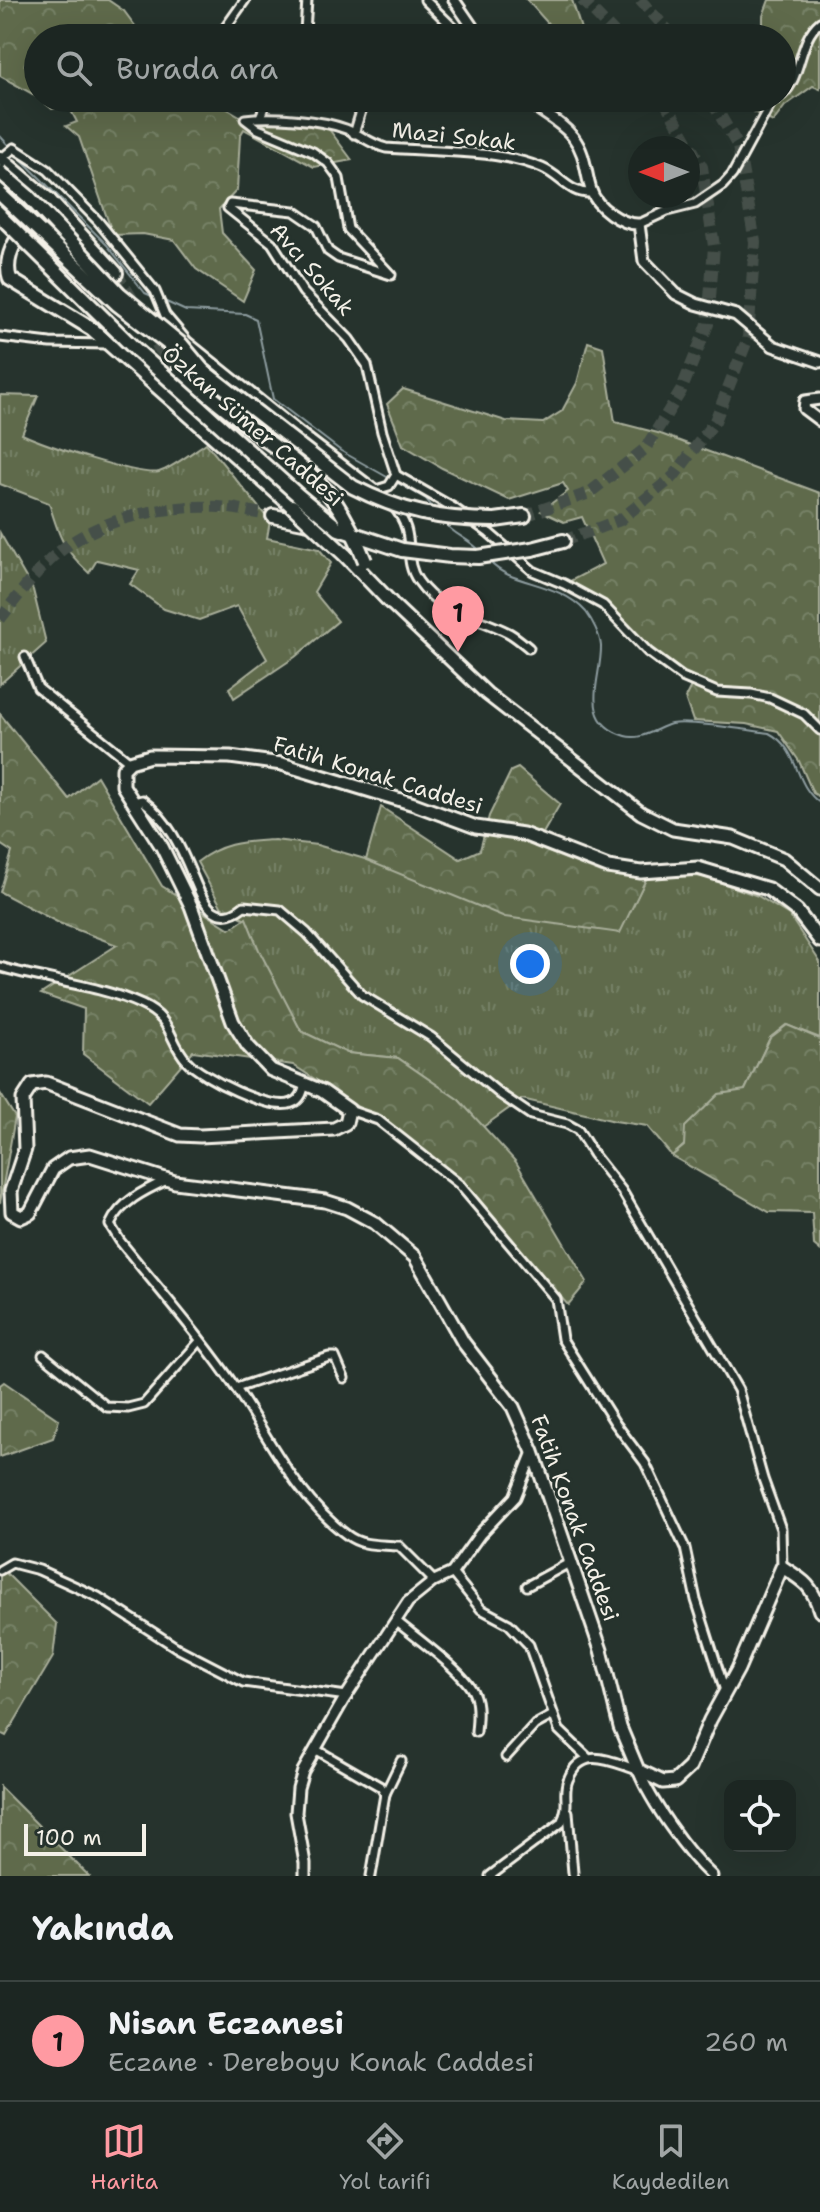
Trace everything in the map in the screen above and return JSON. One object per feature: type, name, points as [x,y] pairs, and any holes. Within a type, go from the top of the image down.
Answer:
[{"type":"main road","points":[[5,158],[49,200],[116,273]]},
{"type":"main road","points":[[5,158],[29,197],[120,294],[182,345],[206,374]]},
{"type":"main road","name":"Özkan Sümer Caddesi","points":[[0,194],[117,304],[353,487],[383,502],[436,518],[495,520],[524,516]]},
{"type":"main road","points":[[49,200],[9,247],[4,276],[92,329],[292,506],[487,694],[641,813],[673,829],[733,838],[784,859],[820,889]]},
{"type":"main road","name":"Özkan Sümer Caddesi","points":[[0,216],[134,348],[339,529],[402,550],[450,556],[491,556],[563,541]]},
{"type":"main road","points":[[179,371],[298,463],[333,496],[365,561],[391,603]]},
{"type":"main road","points":[[273,516],[339,529]]},
{"type":"main road","name":"Fatih Konak Caddesi","points":[[130,762],[150,756],[230,757],[282,764],[414,804],[476,827],[523,834],[608,867],[641,872],[698,868],[768,889],[797,911],[820,941]]},
{"type":"main road","points":[[130,762],[123,769],[123,786],[162,847],[191,906],[233,1022],[248,1046],[271,1070],[322,1091],[349,1110]]},
{"type":"main road","name":"Fatih Konak Caddesi","points":[[349,1110],[346,1123],[334,1129],[180,1135],[46,1083],[32,1085],[23,1099],[25,1149],[11,1191],[12,1212],[21,1217],[30,1213],[53,1169],[69,1158],[90,1155],[167,1180],[325,1201],[347,1208],[375,1223],[415,1257],[463,1342],[513,1407],[533,1452],[601,1650],[620,1727],[638,1770]]},
{"type":"main road","points":[[638,1770],[663,1782],[675,1781],[690,1767],[738,1669],[782,1567],[801,1577],[816,1597],[820,1611]]},
{"type":"street","points":[[228,24],[245,0]]},
{"type":"street","points":[[304,24],[307,0]]},
{"type":"street","points":[[425,0],[450,24]]},
{"type":"street","points":[[454,0],[470,24]]},
{"type":"street","points":[[796,74],[808,39],[820,22]]},
{"type":"street","points":[[262,112],[260,117],[325,124],[348,129],[354,134],[361,112]]},
{"type":"street","points":[[542,112],[570,133],[584,155],[591,193],[613,215],[634,225],[667,211],[695,204],[723,185],[732,175],[766,112]]},
{"type":"street","name":"Avcı Sokak","points":[[260,117],[245,119],[258,129],[313,152],[328,163],[339,178],[348,229],[391,275],[338,258],[328,251],[316,226],[294,211],[230,204],[228,208],[272,243],[303,292],[349,339],[367,365],[382,432],[396,475]]},
{"type":"street","name":"Mazi Sokak","points":[[354,134],[370,144],[386,148],[517,160],[545,169],[579,194],[591,193]]},
{"type":"street","points":[[5,158],[48,170],[98,221],[155,291],[175,328],[204,357],[376,490],[404,519],[409,533],[414,577],[425,590],[440,604],[463,617],[511,634],[529,648]]},
{"type":"street","points":[[639,224],[644,261],[676,294],[696,304],[736,315],[773,346],[820,362]]},
{"type":"street","points":[[0,337],[59,344],[109,344]]},
{"type":"street","points":[[820,399],[805,401],[804,409],[820,421]]},
{"type":"street","points":[[376,490],[389,486],[396,475],[454,508],[533,571],[603,605],[648,652],[682,677],[717,692],[770,698],[804,714],[820,730]]},
{"type":"street","points":[[25,657],[38,688],[130,762]]},
{"type":"street","points":[[134,802],[142,800],[166,824],[212,911],[224,916],[244,906],[280,910],[307,933],[362,995],[431,1037],[500,1094],[531,1115],[578,1130],[622,1191],[738,1390],[763,1479],[781,1529],[782,1567]]},
{"type":"street","points":[[0,967],[40,979],[117,993],[147,1007],[167,1023],[186,1061],[207,1076],[263,1102],[280,1105],[292,1103],[302,1095],[305,1084]]},
{"type":"street","points":[[349,1110],[378,1120],[459,1184],[556,1299],[562,1339],[615,1423],[645,1463],[685,1548],[696,1600],[725,1691]]},
{"type":"street","points":[[167,1180],[146,1190],[115,1212],[110,1225],[120,1241],[236,1388],[289,1474],[328,1520],[348,1537],[365,1545],[399,1546],[434,1581]]},
{"type":"street","points":[[43,1355],[107,1407],[128,1408],[144,1404],[200,1341]]},
{"type":"street","points":[[236,1388],[329,1357],[335,1357],[344,1378]]},
{"type":"street","points":[[305,1876],[296,1813],[303,1771],[408,1602],[434,1581],[452,1573],[480,1534],[515,1497],[533,1452]]},
{"type":"street","points":[[527,1586],[571,1562]]},
{"type":"street","points":[[0,1570],[12,1563],[39,1570],[98,1597],[179,1649],[243,1682],[347,1696]]},
{"type":"street","points":[[452,1573],[481,1609],[509,1624],[529,1645],[559,1730],[587,1757],[638,1770]]},
{"type":"street","points":[[396,1621],[472,1689],[477,1699],[476,1732]]},
{"type":"street","points":[[506,1757],[535,1725],[553,1715]]},
{"type":"street","points":[[315,1749],[381,1787],[385,1794]]},
{"type":"street","points":[[573,1873],[567,1781],[587,1757]]},
{"type":"street","points":[[371,1876],[385,1794],[401,1761]]},
{"type":"street","name":"Fatih Konak Caddesi","points":[[638,1770],[645,1788],[698,1864],[712,1876]]},
{"type":"street","points":[[490,1876],[561,1823],[568,1810]]},
{"type":"green space","points":[[0,0],[108,0],[124,11],[134,24],[24,24],[24,89],[0,76]]},
{"type":"green space","points":[[527,0],[572,0],[579,24],[548,24]]},
{"type":"green space","points":[[769,0],[820,0],[820,89],[813,86],[796,98],[796,24],[763,24]]},
{"type":"green space","points":[[72,112],[233,112],[245,119],[325,124],[352,160],[314,167],[244,129],[240,136],[237,190],[219,209],[222,233],[256,270],[243,301],[196,269],[174,240],[143,234],[113,235],[79,137],[66,126],[77,122]]},
{"type":"green space","points":[[754,112],[780,112],[773,122]]},
{"type":"green space","points":[[588,342],[603,347],[615,422],[658,433],[820,493],[820,797],[813,793],[799,761],[778,731],[746,724],[693,721],[685,698],[691,686],[689,677],[648,649],[603,603],[570,581],[603,564],[582,517],[564,522],[541,511],[568,491],[563,483],[509,500],[442,468],[403,445],[387,404],[403,389],[506,421],[543,423],[562,411],[577,383]]},
{"type":"green space","points":[[0,395],[38,396],[22,434],[133,470],[159,472],[206,443],[270,521],[267,538],[319,549],[331,563],[314,592],[338,621],[295,657],[234,698],[229,688],[267,659],[237,606],[199,620],[164,609],[130,584],[139,570],[97,560],[89,573],[63,542],[49,503],[0,484]]},
{"type":"green space","points":[[0,533],[33,590],[46,643],[0,684]]},
{"type":"green space","points":[[0,714],[69,799],[97,776],[162,886],[230,929],[246,918],[301,1031],[347,1053],[398,1058],[459,1100],[516,1162],[587,1282],[568,1305],[459,1184],[378,1120],[293,1065],[193,1051],[148,1103],[83,1054],[84,1009],[41,994],[117,945],[59,923],[0,892],[12,852],[0,844]]},
{"type":"green space","points":[[518,768],[560,804],[535,847],[604,874],[647,877],[620,933],[505,917],[366,860],[381,807],[460,859],[480,850],[489,816],[511,771]]},
{"type":"green space","points":[[274,840],[317,845],[619,933],[647,877],[703,876],[758,896],[789,915],[820,962],[820,1038],[786,1025],[770,1038],[745,1090],[672,1156],[647,1126],[522,1099],[483,1127],[459,1100],[398,1058],[347,1053],[301,1031],[258,950],[246,919],[222,908],[197,862],[224,847]]},
{"type":"green space","points":[[787,1025],[820,1039],[820,1250],[814,1245],[812,1213],[769,1212],[672,1156],[684,1146],[685,1127],[719,1094],[745,1090],[770,1038]]},
{"type":"green space","points":[[0,1093],[15,1117],[0,1203]]},
{"type":"green space","points":[[4,1382],[59,1420],[53,1438],[0,1457],[0,1385]]},
{"type":"green space","points":[[0,1567],[57,1624],[53,1657],[6,1736],[0,1733]]},
{"type":"green space","points":[[0,1787],[89,1876],[0,1876]]},
{"type":"waterway","points":[[0,136],[11,148]]},
{"type":"waterway","points":[[15,153],[107,245],[145,293],[154,297]]},
{"type":"waterway","points":[[164,301],[186,311],[245,314],[256,319],[273,399],[341,451],[426,499],[434,509]]},
{"type":"waterway","points":[[443,521],[480,551]]},
{"type":"waterway","points":[[490,562],[510,575],[562,594],[586,612],[601,646],[595,698],[597,710],[601,721],[610,729],[625,736],[637,737],[671,724],[691,723],[769,733],[786,748],[805,786],[820,803]]},
{"type":"tunnel","points":[[582,0],[605,24]]},
{"type":"tunnel","points":[[640,0],[662,24]]},
{"type":"tunnel","points":[[524,516],[589,493],[645,449],[681,391],[708,324],[714,246],[702,167],[671,112]]},
{"type":"tunnel","points":[[563,541],[620,520],[674,476],[715,421],[748,338],[755,242],[738,146],[718,112]]},
{"type":"tunnel","points":[[116,273],[136,305]]},
{"type":"tunnel","points":[[148,328],[159,348],[179,371]]},
{"type":"tunnel","points":[[0,619],[51,559],[71,543],[105,525],[142,514],[181,508],[226,508],[273,516]]},
{"type":"place","name":"Nisan Eczanesi","points":[[458,652]]}]
